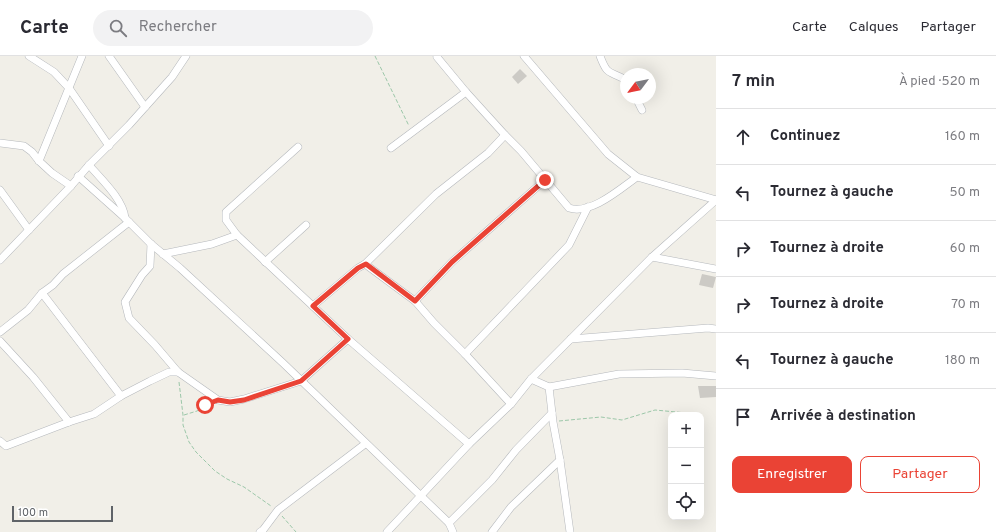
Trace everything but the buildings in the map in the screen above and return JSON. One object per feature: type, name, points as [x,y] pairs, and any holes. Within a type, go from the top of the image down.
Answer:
[{"type":"street","points":[[30,56],[54,72],[69,88],[109,146]]},
{"type":"street","points":[[39,161],[82,56]]},
{"type":"street","points":[[109,56],[145,108]]},
{"type":"street","points":[[0,260],[71,186],[78,176],[145,108],[172,77],[186,56]]},
{"type":"street","points":[[437,56],[466,92],[521,151],[569,208],[576,210],[588,207],[603,200],[637,176]]},
{"type":"street","points":[[387,532],[469,444],[511,404],[531,380],[652,257],[716,200],[637,176],[608,154],[524,56]]},
{"type":"street","points":[[530,56],[532,64]]},
{"type":"street","points":[[600,56],[605,69],[610,73],[620,76]]},
{"type":"street","points":[[391,148],[466,92]]},
{"type":"street","points":[[639,104],[642,110]]},
{"type":"street","points":[[313,306],[358,268],[366,264],[436,194],[488,153],[505,135]]},
{"type":"street","points":[[0,143],[24,146],[32,152],[39,161],[71,186]]},
{"type":"street","points":[[298,146],[226,212],[226,220],[237,235],[348,339],[469,444]]},
{"type":"street","points":[[89,165],[120,203],[124,209],[127,220]]},
{"type":"street","points":[[78,176],[301,381],[365,444],[421,495],[449,523],[453,532]]},
{"type":"street","points":[[415,301],[452,262],[545,180]]},
{"type":"street","points":[[0,190],[29,230]]},
{"type":"street","points":[[465,354],[568,245],[588,207]]},
{"type":"street","points":[[0,332],[28,310],[42,293],[127,220]]},
{"type":"street","points":[[265,262],[306,225]]},
{"type":"street","points":[[163,254],[212,244],[237,235]]},
{"type":"street","points":[[151,244],[150,266],[142,274],[125,302],[129,318],[178,372],[218,400],[230,402],[244,400],[301,381],[348,339]]},
{"type":"street","points":[[652,257],[716,269]]},
{"type":"street","points":[[366,264],[415,301],[434,324],[465,354],[511,404]]},
{"type":"street","points":[[42,293],[121,396]]},
{"type":"street","points":[[571,339],[708,328],[716,329]]},
{"type":"street","points":[[0,342],[33,377],[69,422]]},
{"type":"street","points":[[0,441],[6,446],[94,414],[121,396],[169,372],[178,372]]},
{"type":"street","points":[[531,380],[549,387],[619,374],[675,373],[716,376]]},
{"type":"street","points":[[549,387],[570,532]]},
{"type":"street","points":[[449,523],[492,480],[516,450],[552,413]]},
{"type":"street","points":[[260,532],[278,510],[365,444]]},
{"type":"street","points":[[492,532],[511,507],[560,460]]},
{"type":"path","points":[[375,56],[412,132]]},
{"type":"path","points":[[178,372],[183,425],[189,442],[196,452],[227,479],[278,510],[296,532]]},
{"type":"path","points":[[183,415],[197,411],[218,400]]},
{"type":"path","points":[[553,422],[601,417],[622,420],[655,410],[676,412]]},
{"type":"route","points":[[205,405],[218,400],[230,402],[244,400],[301,381],[348,339],[313,306],[358,268],[366,264],[384,276],[415,301],[452,262],[545,180]]}]
